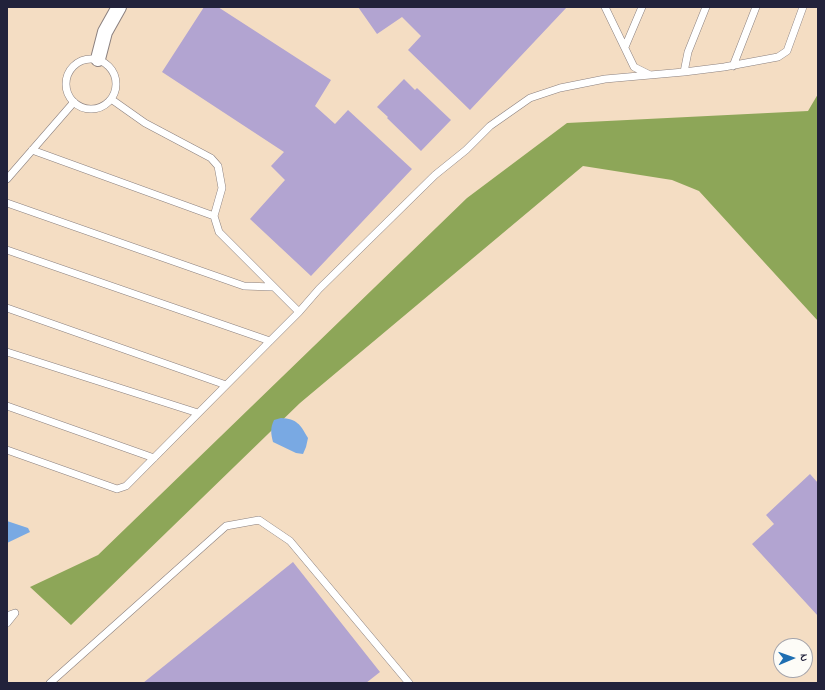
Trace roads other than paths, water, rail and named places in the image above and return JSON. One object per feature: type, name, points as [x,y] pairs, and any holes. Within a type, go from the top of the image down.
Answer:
[{"type":"street","points":[[98,59],[105,32],[119,7]]},
{"type":"lane","points":[[605,7],[634,67],[650,75]]},
{"type":"lane","points":[[625,47],[642,7]]},
{"type":"lane","points":[[684,72],[688,52],[706,7]]},
{"type":"lane","points":[[733,66],[756,7]]},
{"type":"lane","points":[[7,450],[117,489],[126,486],[300,312],[319,289],[436,175],[466,150],[490,126],[530,98],[560,88],[605,79],[733,66],[778,57],[787,51],[803,7]]},
{"type":"lane","points":[[87,58],[104,61],[115,73],[117,81],[116,89],[111,99],[108,103],[101,107],[93,109],[85,108],[74,102],[67,92],[66,83],[68,74],[72,67],[79,61],[87,58]]},
{"type":"lane","points":[[111,99],[145,123],[211,158],[218,166],[222,188],[214,216],[219,232],[273,288],[300,312]]},
{"type":"lane","points":[[7,179],[74,102]]},
{"type":"lane","points":[[32,150],[214,216]]},
{"type":"lane","points":[[7,203],[244,286],[273,288]]},
{"type":"lane","points":[[7,250],[270,341]]},
{"type":"lane","points":[[7,308],[226,385]]},
{"type":"lane","points":[[7,352],[198,413]]},
{"type":"lane","points":[[7,406],[154,458]]},
{"type":"lane","points":[[50,683],[226,526],[259,520],[290,541],[409,683]]},
{"type":"lane","points":[[7,616],[14,613],[7,623]]},
{"type":"water","points":[[281,418],[298,423],[305,433],[308,438],[303,454],[296,453],[273,442],[271,431],[274,420]]},
{"type":"water","points":[[7,521],[28,528],[30,532],[7,543]]}]
